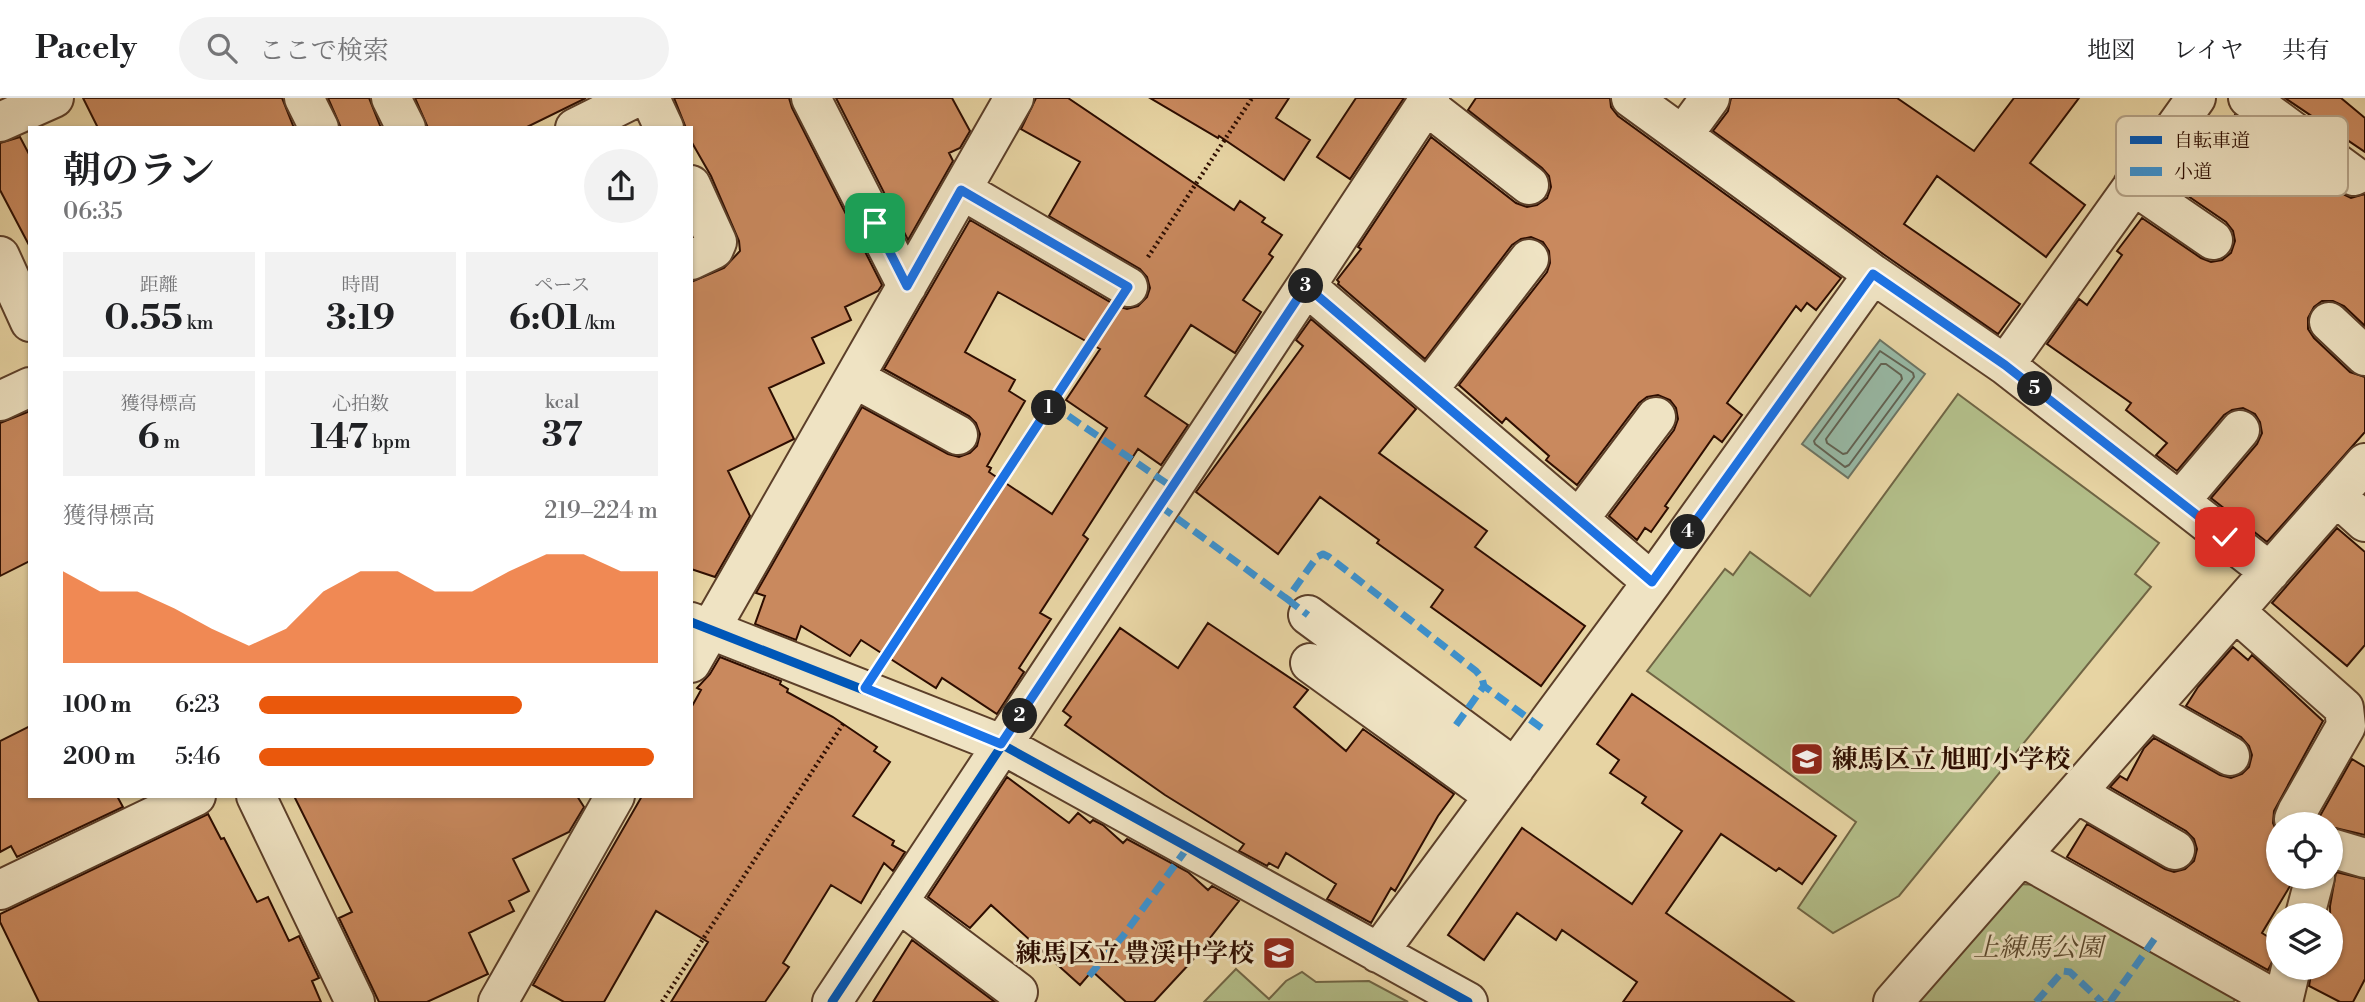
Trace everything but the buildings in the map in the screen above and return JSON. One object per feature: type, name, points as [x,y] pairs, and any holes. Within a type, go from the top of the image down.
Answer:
[{"type":"street","points":[[0,122],[54,98]]},
{"type":"street","points":[[304,98],[318,126]]},
{"type":"street","points":[[391,98],[404,126]]},
{"type":"street","points":[[579,126],[635,98]]},
{"type":"street","points":[[650,98],[663,126]]},
{"type":"street","points":[[811,98],[907,286]]},
{"type":"street","points":[[693,656],[701,626],[854,378],[1014,98]]},
{"type":"street","points":[[1632,98],[1873,274],[2005,365],[2270,572]]},
{"type":"street","points":[[1683,135],[1710,98]]},
{"type":"street","points":[[2183,116],[2196,98]]},
{"type":"street","points":[[2249,98],[2273,116]]},
{"type":"street","points":[[832,1002],[1428,101],[1529,185]]},
{"type":"street","points":[[2348,172],[2354,176]]},
{"type":"street","points":[[693,189],[717,242],[714,249],[693,259]]},
{"type":"street","points":[[961,190],[1128,287]]},
{"type":"street","points":[[2005,365],[2125,196]]},
{"type":"street","points":[[2149,196],[2213,240]]},
{"type":"street","points":[[0,256],[28,318]]},
{"type":"street","points":[[1428,390],[1529,259]]},
{"type":"street","points":[[1378,953],[1652,582],[1873,274]]},
{"type":"street","points":[[1306,286],[1652,582]]},
{"type":"street","points":[[2329,322],[2365,356]]},
{"type":"street","points":[[854,378],[958,435]]},
{"type":"street","points":[[0,401],[28,388]]},
{"type":"street","points":[[1579,519],[1656,417]]},
{"type":"street","points":[[2180,501],[2240,430]]},
{"type":"street","points":[[1893,1002],[2151,711],[2365,463]]},
{"type":"street","points":[[2336,496],[2365,522]]},
{"type":"street","points":[[2236,613],[2360,723]]},
{"type":"street","points":[[1308,615],[1504,782]]},
{"type":"street","points":[[701,626],[865,688],[1001,744],[1468,1002]]},
{"type":"street","points":[[1310,663],[1504,782]]},
{"type":"street","points":[[2151,711],[2230,757]]},
{"type":"street","points":[[2298,812],[2346,726],[2360,723]]},
{"type":"street","points":[[2078,794],[2175,850]]},
{"type":"street","points":[[0,890],[192,798]]},
{"type":"street","points":[[257,798],[355,1002]]},
{"type":"street","points":[[498,1002],[614,798]]},
{"type":"street","points":[[2343,852],[2365,858]]},
{"type":"street","points":[[2022,858],[2281,1002],[2287,980]]},
{"type":"street","points":[[898,902],[1018,992]]},
{"type":"path","points":[[662,1002],[1252,98]]},
{"type":"green space","points":[[1958,394],[2159,543],[2135,574],[2151,587],[1899,896],[1833,933],[1798,908],[1856,822],[1647,671],[1725,569],[1733,575],[1750,552],[1810,596]]},
{"type":"green space","name":"上練馬公園","points":[[2018,884],[2039,885],[2237,998],[2233,1002],[1917,1002]]},
{"type":"green space","points":[[1236,969],[1269,999],[1286,981],[1302,972],[1316,982],[1369,981],[1408,1002],[1204,1002]]},
{"type":"water","points":[[1880,340],[1925,374],[1848,478],[1802,444]]},
{"type":"marked path","points":[[1051,404],[1172,487]]},
{"type":"marked path","points":[[1160,506],[1287,599],[1317,557],[1323,554],[1329,557],[1476,671],[1484,686],[1543,729]]},
{"type":"marked path","points":[[1287,599],[1308,615]]},
{"type":"marked path","points":[[1456,725],[1484,686]]},
{"type":"marked path","points":[[1089,976],[1123,936],[1188,847]]},
{"type":"marked path","points":[[2110,1002],[2158,934]]},
{"type":"marked path","points":[[2036,1002],[2063,971],[2070,972],[2102,1002]]},
{"type":"cycle path","points":[[832,1002],[1306,286],[1652,582]]},
{"type":"cycle path","points":[[693,623],[1001,744],[1468,1002]]},
{"type":"place","name":"練馬区立 旭町小学校","points":[[1807,759]]},
{"type":"place","name":"練馬区立 豊渓中学校","points":[[1279,953]]},
{"type":"route","points":[[875,223],[907,286],[961,190],[1128,287],[865,688],[1001,744],[1306,286],[1652,582],[1873,274],[2005,365],[2225,537]]}]
